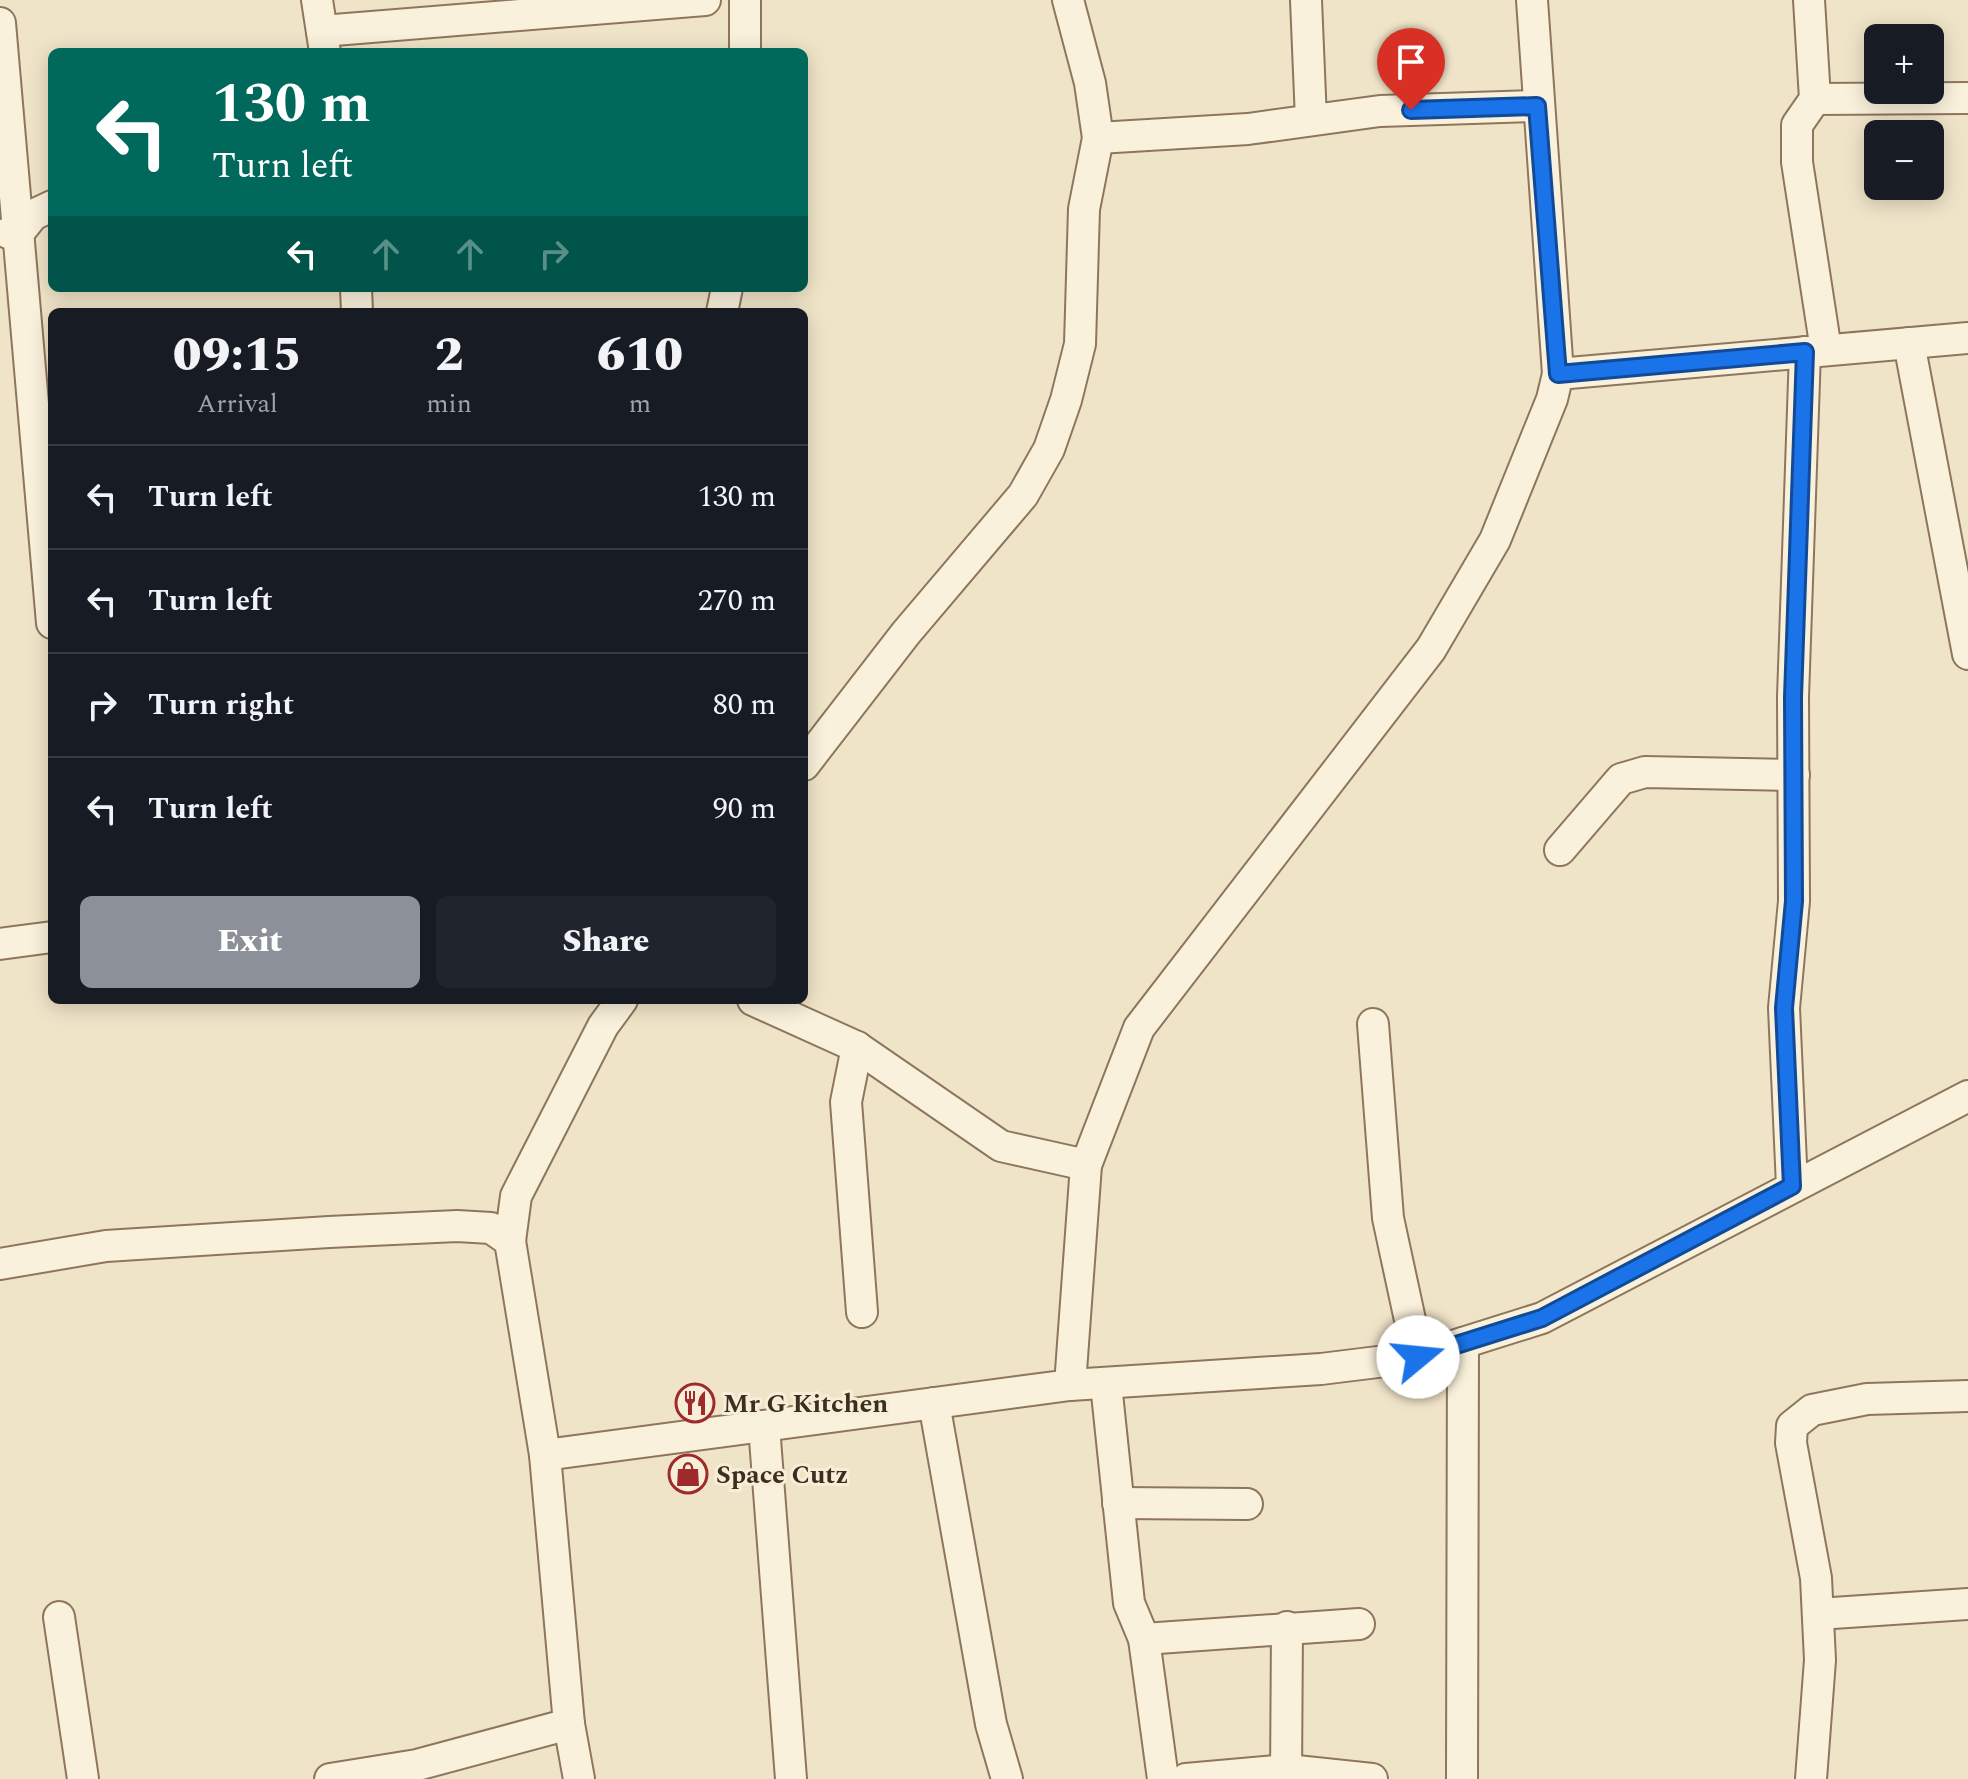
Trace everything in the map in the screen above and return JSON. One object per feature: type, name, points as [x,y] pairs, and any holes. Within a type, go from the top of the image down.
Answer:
[{"type":"street","points":[[317,0],[323,41],[705,0]]},
{"type":"street","points":[[745,0],[745,48]]},
{"type":"street","points":[[808,760],[906,633],[1023,495],[1049,449],[1080,344],[1084,209],[1098,138],[1090,83],[1068,0]]},
{"type":"street","points":[[1306,0],[1311,120]]},
{"type":"street","points":[[1070,1385],[1086,1165],[1139,1028],[1431,649],[1495,540],[1552,399],[1558,374],[1532,0]]},
{"type":"street","points":[[1792,1186],[1784,1008],[1794,901],[1794,775],[1815,351],[1797,162],[1797,125],[1815,99],[1809,0]]},
{"type":"street","points":[[0,23],[10,232],[48,586]]},
{"type":"street","points":[[1815,99],[1968,98]]},
{"type":"street","points":[[1098,138],[1248,129],[1380,111],[1537,106]]},
{"type":"street","points":[[10,232],[48,208]]},
{"type":"street","points":[[1558,374],[1968,338]]},
{"type":"street","points":[[1909,343],[1968,654]]},
{"type":"street","points":[[1560,850],[1621,779],[1645,772],[1794,775]]},
{"type":"street","points":[[0,944],[48,938]]},
{"type":"street","points":[[579,1779],[569,1724],[545,1455],[510,1241],[516,1196],[603,1026],[619,1004]]},
{"type":"street","points":[[762,1004],[857,1047],[1001,1146],[1086,1165]]},
{"type":"street","points":[[1373,1024],[1388,1218],[1418,1357]]},
{"type":"street","points":[[857,1047],[846,1102],[862,1312]]},
{"type":"street","points":[[545,1455],[1070,1385],[1321,1369],[1418,1357],[1542,1318],[1968,1096]]},
{"type":"street","points":[[0,1264],[106,1246],[457,1226],[491,1228],[510,1241]]},
{"type":"street","points":[[1462,1779],[1463,1343]]},
{"type":"street","points":[[1106,1384],[1129,1603],[1144,1639],[1163,1779]]},
{"type":"street","points":[[1811,1779],[1820,1660],[1818,1614],[1816,1578],[1791,1443],[1792,1426],[1812,1410],[1867,1399],[1968,1396]]},
{"type":"street","points":[[934,1403],[991,1724],[1007,1779]]},
{"type":"street","points":[[764,1426],[791,1779]]},
{"type":"street","points":[[1118,1503],[1247,1504]]},
{"type":"street","points":[[1818,1614],[1968,1604]]},
{"type":"street","points":[[59,1617],[83,1779]]},
{"type":"street","points":[[1144,1639],[1359,1624]]},
{"type":"street","points":[[1287,1627],[1287,1774]]},
{"type":"street","points":[[330,1779],[417,1765],[569,1724]]},
{"type":"street","points":[[1186,1779],[1287,1774],[1372,1779]]},
{"type":"place","name":"Mr G Kitchen","points":[[695,1403]]},
{"type":"place","name":"Space Cutz","points":[[688,1474]]},
{"type":"route","points":[[1411,110],[1537,106],[1558,374],[1805,352],[1793,697],[1794,901],[1784,1008],[1792,1186],[1542,1318],[1418,1357]]}]
